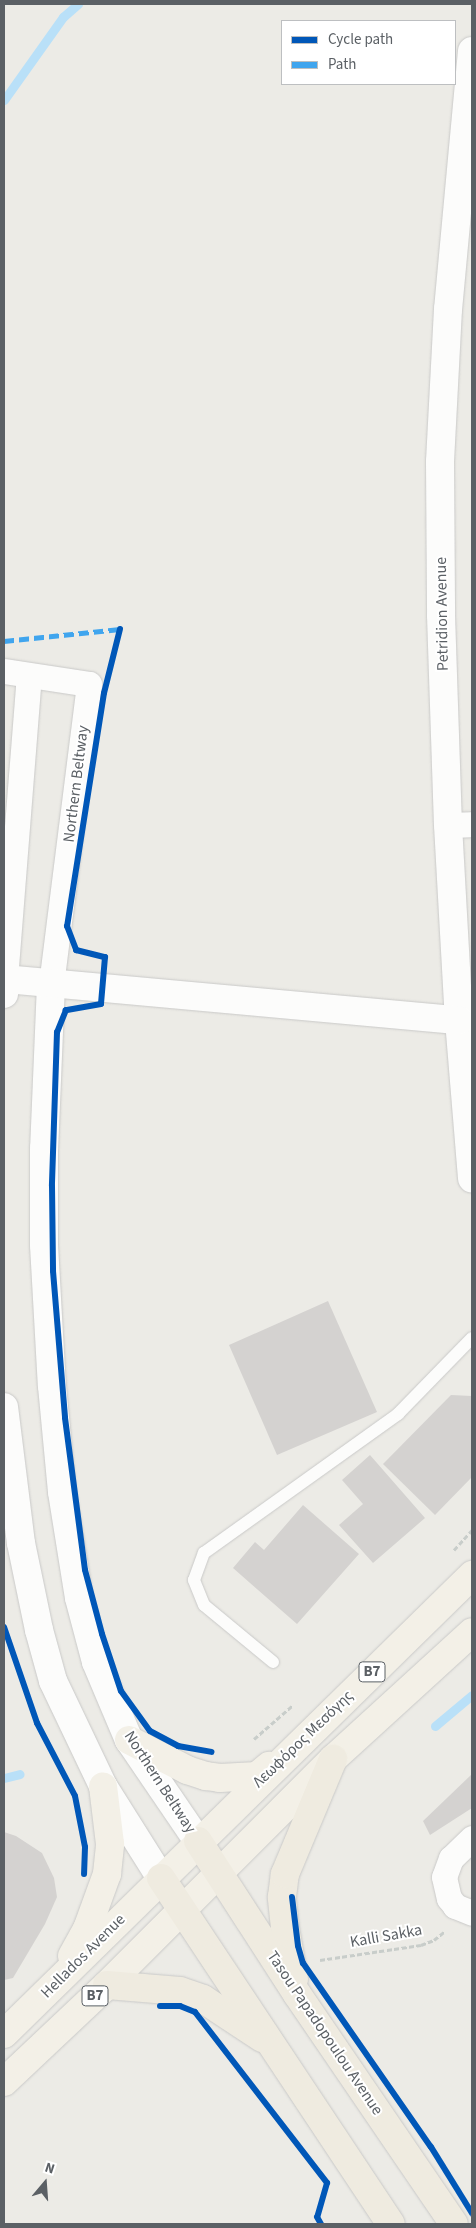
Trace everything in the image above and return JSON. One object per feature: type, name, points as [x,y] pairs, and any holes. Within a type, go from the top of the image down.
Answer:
[{"type":"highway","points":[[297,1994],[285,1928],[282,1897],[285,1874],[333,1759]]},
{"type":"highway","name":"Tasou Papadopoulou Avenue","points":[[198,1841],[297,1994],[454,2224]]},
{"type":"highway","points":[[161,1878],[183,1908],[272,2044],[386,2223]]},
{"type":"highway","points":[[107,1985],[180,1991],[218,2008],[272,2044]]},
{"type":"main road","name":"Λεωφόρος Μεσόγης","points":[[198,1841],[466,1579]]},
{"type":"main road","name":"B7","points":[[4,2082],[107,1985],[333,1759],[472,1632]]},
{"type":"main road","points":[[129,1740],[187,1770],[220,1778],[257,1776],[289,1752]]},
{"type":"main road","points":[[61,1978],[86,1928],[107,1874],[110,1844],[103,1786]]},
{"type":"main road","name":"B7","points":[[161,1878],[198,1841]]},
{"type":"main road","name":"Hellados Avenue","points":[[4,2034],[161,1878]]},
{"type":"street","name":"Petridion Avenue","points":[[472,51],[466,162],[448,309],[440,462],[441,615],[460,825],[459,1020],[472,1178]]},
{"type":"street","points":[[4,671],[29,676],[4,987],[51,984],[459,1020]]},
{"type":"street","name":"Northern Beltway","points":[[29,676],[88,684],[51,984],[44,1149],[44,1245],[52,1386],[61,1482],[79,1598],[96,1662],[129,1740],[198,1841]]},
{"type":"street","points":[[4,1407],[21,1543],[39,1630],[53,1681],[103,1786],[161,1878]]},
{"type":"street","points":[[464,1910],[445,1888],[446,1868],[451,1858],[472,1838]]},
{"type":"lane","points":[[274,1662],[204,1605],[194,1580],[204,1553],[398,1414],[472,1338]]},
{"type":"path","points":[[449,1554],[472,1530]]},
{"type":"path","points":[[248,1744],[297,1702]]},
{"type":"building","points":[[328,1301],[377,1412],[277,1455],[229,1345]]},
{"type":"building","points":[[451,1395],[472,1396],[472,1477],[435,1515],[383,1464]]},
{"type":"building","points":[[370,1455],[425,1518],[373,1563],[339,1525],[363,1504],[342,1480]]},
{"type":"building","points":[[303,1505],[359,1554],[297,1624],[233,1568],[255,1542],[264,1550]]},
{"type":"building","points":[[472,1774],[472,1808],[430,1835],[423,1821]]},
{"type":"building","points":[[4,1832],[16,1836],[42,1853],[54,1878],[57,1897],[45,1924],[13,1978],[4,1980]]},
{"type":"waterway","points":[[4,100],[63,17],[78,4]]},
{"type":"waterway","points":[[435,1726],[472,1695]]},
{"type":"waterway","points":[[4,1778],[20,1774]]},
{"type":"marked path","points":[[4,641],[120,629]]},
{"type":"cycle path","points":[[120,629],[104,693],[67,926],[76,950],[105,957],[101,1004],[66,1010],[57,1032],[52,1186],[53,1271],[65,1418],[85,1570],[102,1634],[121,1691],[150,1731],[178,1746],[211,1752]]},
{"type":"cycle path","points":[[4,1627],[37,1723],[75,1796],[85,1847],[84,1874]]},
{"type":"cycle path","points":[[292,1897],[298,1946],[303,1963],[431,2147],[472,2213]]},
{"type":"cycle path","points":[[160,2006],[180,2006],[195,2012],[327,2183],[317,2217],[321,2224]]}]
